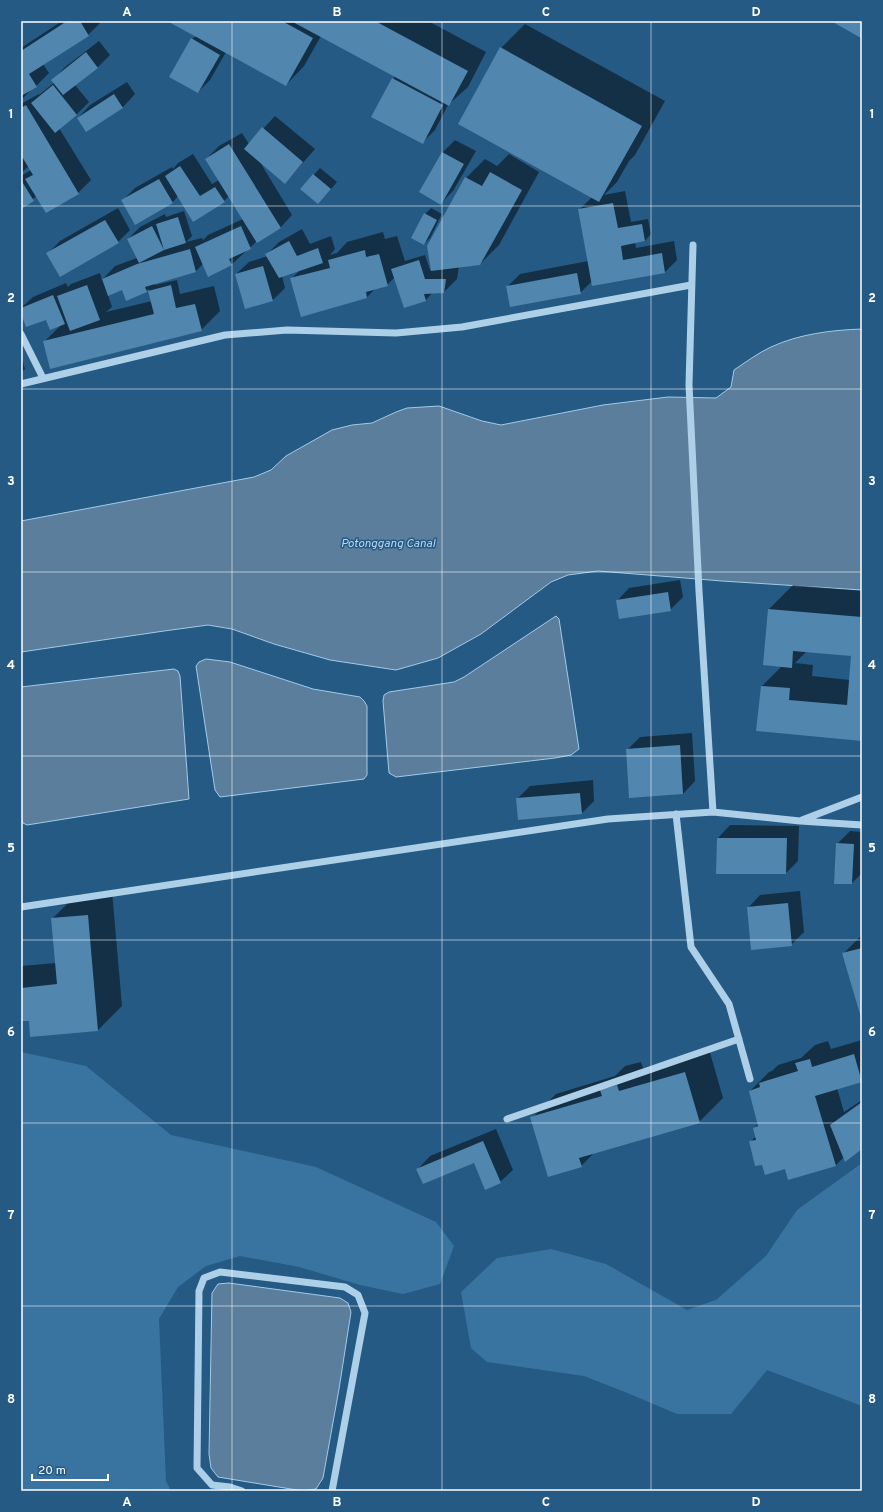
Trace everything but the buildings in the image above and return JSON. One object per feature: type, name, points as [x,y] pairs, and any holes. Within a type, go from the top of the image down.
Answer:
[{"type":"street","points":[[693,245],[689,385],[699,591],[713,812]]},
{"type":"street","points":[[21,384],[225,335],[287,330],[396,333],[462,327],[691,285]]},
{"type":"street","points":[[21,334],[43,378]]},
{"type":"street","points":[[800,821],[862,797]]},
{"type":"street","points":[[21,908],[608,819],[713,812],[800,821],[862,825]]},
{"type":"street","points":[[676,814],[691,947],[729,1004],[750,1079]]},
{"type":"street","points":[[508,1119],[739,1038]]},
{"type":"street","points":[[242,1491],[212,1484],[197,1468],[199,1291],[204,1278],[220,1272],[345,1287],[358,1295],[365,1313],[332,1491]]},
{"type":"shaded area","points":[[21,1052],[86,1066],[171,1135],[316,1167],[436,1222],[454,1246],[440,1284],[403,1294],[360,1285],[299,1267],[240,1256],[206,1266],[178,1287],[159,1319],[166,1481],[171,1491],[21,1491]]},
{"type":"shaded area","points":[[862,1163],[862,1406],[767,1370],[731,1414],[677,1414],[584,1376],[487,1362],[471,1348],[461,1292],[497,1258],[551,1249],[606,1264],[687,1310],[716,1300],[766,1256],[797,1210]]},
{"type":"water","name":"Potonggang Canal","points":[[862,329],[862,590],[598,571],[568,575],[551,582],[481,634],[438,658],[396,670],[330,660],[274,644],[232,629],[208,625],[21,652],[21,521],[254,477],[271,470],[286,456],[332,430],[352,425],[372,423],[407,408],[439,406],[482,421],[501,425],[603,405],[668,397],[716,398],[731,387],[734,370],[771,347],[804,336],[839,330]]},
{"type":"water","points":[[556,616],[559,619],[579,749],[571,755],[555,758],[396,777],[389,773],[383,701],[384,695],[389,692],[454,682],[464,677]]},
{"type":"water","points":[[206,659],[230,662],[313,689],[360,697],[367,706],[367,775],[364,779],[220,797],[215,790],[196,666],[199,662]]},
{"type":"water","points":[[174,669],[178,671],[180,676],[189,799],[27,825],[23,823],[21,818],[21,687]]},
{"type":"water","points":[[229,1283],[340,1298],[348,1303],[351,1312],[339,1389],[323,1478],[316,1489],[303,1491],[218,1477],[211,1468],[209,1454],[212,1293],[218,1284]]}]
